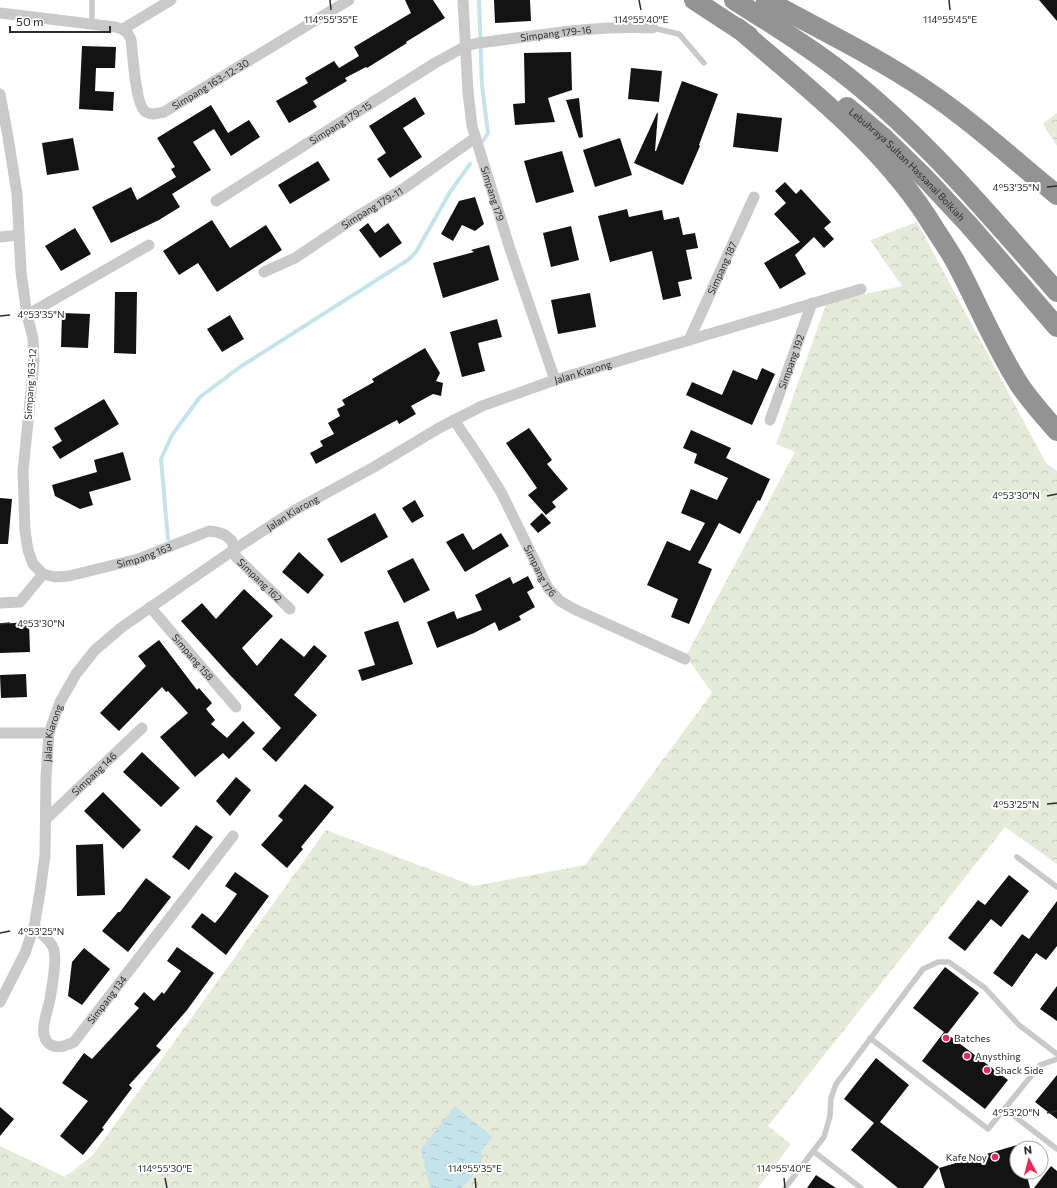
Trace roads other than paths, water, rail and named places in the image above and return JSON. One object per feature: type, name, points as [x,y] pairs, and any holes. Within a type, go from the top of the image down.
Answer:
[{"type":"highway","name":"Lebuhraya Sultan Hassanal Bolkiah","points":[[694,0],[738,28],[819,84],[883,137],[964,219],[1057,327]]},
{"type":"highway","points":[[734,0],[806,45],[854,82],[904,126],[944,166],[1057,292]]},
{"type":"highway","points":[[766,0],[864,54],[926,91],[960,116],[1057,195]]},
{"type":"highway","points":[[738,28],[840,116],[883,159],[925,214],[954,261],[985,323],[1019,385],[1042,415],[1057,431]]},
{"type":"street","points":[[0,13],[115,27],[123,30],[171,0]]},
{"type":"street","name":"Simpang 163-12-30","points":[[123,30],[129,33],[132,40],[140,106],[146,112],[155,114],[164,112],[349,0]]},
{"type":"street","name":"Simpang 179","points":[[463,0],[472,126],[510,249],[555,380]]},
{"type":"street","name":"Simpang 179-16","points":[[466,46],[478,43],[606,28],[653,28]]},
{"type":"street","name":"Simpang 179-15","points":[[216,201],[435,63],[466,46]]},
{"type":"street","name":"Simpang 163-12","points":[[0,94],[16,194],[21,272],[27,315],[33,338],[34,362],[23,471],[24,514],[28,550],[33,564],[43,574]]},
{"type":"street","name":"Simpang 179-11","points":[[264,272],[295,258],[356,217],[404,189],[475,138]]},
{"type":"street","name":"Simpang 187","points":[[690,338],[754,197]]},
{"type":"street","points":[[0,237],[19,235]]},
{"type":"street","points":[[27,315],[149,245]]},
{"type":"street","name":"Jalan Kiarong","points":[[0,1002],[26,953],[34,927],[45,855],[46,777],[49,733],[60,702],[66,691],[76,674],[95,650],[150,607],[295,510],[374,467],[454,420],[482,406],[555,380],[690,338],[861,289]]},
{"type":"street","name":"Simpang 192","points":[[770,420],[812,303]]},
{"type":"street","name":"Simpang 176","points":[[454,420],[479,456],[500,492],[548,588],[560,601],[574,609],[685,659]]},
{"type":"street","name":"Simpang 163","points":[[43,574],[55,577],[69,576],[138,559],[209,531],[218,532],[225,535],[232,541],[235,549]]},
{"type":"street","name":"Simpang 162","points":[[235,549],[236,557],[290,609]]},
{"type":"street","points":[[0,603],[20,602],[43,574]]},
{"type":"street","name":"Simpang 158","points":[[150,607],[236,707]]},
{"type":"street","name":"Simpang 146","points":[[46,819],[142,728]]},
{"type":"street","points":[[0,733],[49,733]]},
{"type":"street","name":"Simpang 134","points":[[34,927],[49,940],[54,949],[51,987],[44,1024],[44,1034],[47,1042],[54,1046],[64,1047],[74,1042],[233,836]]},
{"type":"lane","points":[[92,0],[92,24]]},
{"type":"lane","name":"Simpang 179-16","points":[[653,28],[679,34],[704,63]]},
{"type":"lane","points":[[1017,857],[1057,887]]},
{"type":"lane","points":[[785,1188],[824,1137],[830,1116],[831,1098],[836,1084],[923,969],[938,962],[949,962],[985,988],[1019,1025],[1057,1054]]},
{"type":"lane","points":[[870,1038],[988,1129],[1040,1065],[1057,1059]]},
{"type":"lane","points":[[1005,1109],[1057,1149]]},
{"type":"lane","points":[[813,1151],[862,1188]]},
{"type":"water","points":[[455,1106],[492,1137],[481,1151],[482,1166],[462,1188],[430,1188],[421,1149]]},
{"type":"waterway","points":[[479,0],[482,86],[488,133],[483,141]]},
{"type":"waterway","points":[[168,539],[161,459],[172,435],[200,397],[240,367],[408,260],[416,252],[450,192],[470,164]]},
{"type":"place","name":"Batches","points":[[946,1038]]},
{"type":"place","name":"Anysthing","points":[[967,1056]]},
{"type":"place","name":"Shack Side","points":[[987,1070]]},
{"type":"place","name":"Kafe Noy","points":[[995,1157]]}]
